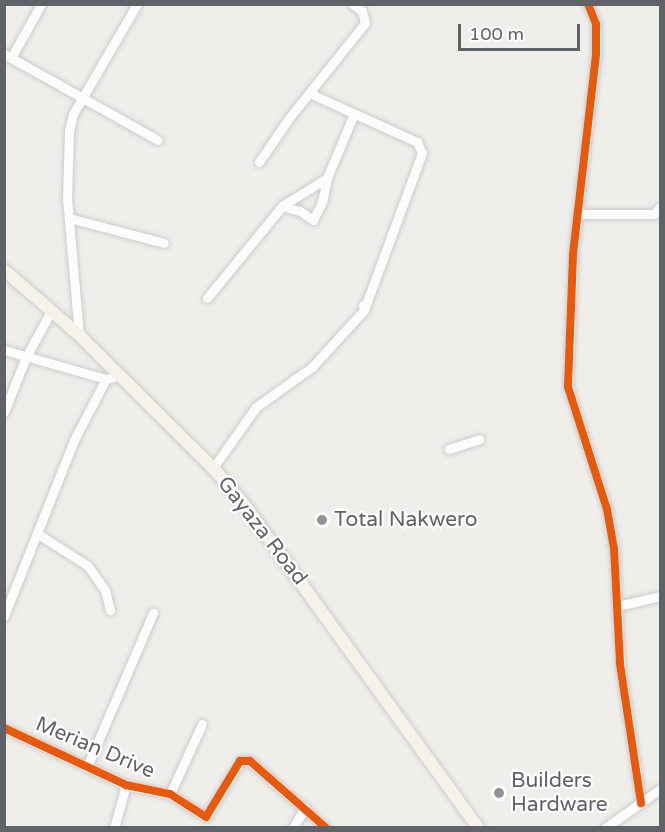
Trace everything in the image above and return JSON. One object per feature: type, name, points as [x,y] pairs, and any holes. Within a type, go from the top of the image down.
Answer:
[{"type":"main road","name":"Gayaza Road","points":[[4,270],[79,335],[112,377],[213,468],[261,525],[478,828]]},
{"type":"street","points":[[41,4],[8,56],[158,140]]},
{"type":"street","points":[[79,335],[66,156],[74,114],[137,4]]},
{"type":"street","points":[[260,162],[309,93],[365,23],[362,12],[352,4]]},
{"type":"street","points":[[588,4],[596,24],[596,55],[582,149],[568,387],[609,518],[618,606],[620,664],[640,803]]},
{"type":"street","points":[[213,468],[256,407],[312,367],[364,308],[422,153],[417,142],[353,116],[309,93]]},
{"type":"street","points":[[282,206],[300,211],[313,220],[322,202],[327,178],[353,116]]},
{"type":"street","points":[[207,298],[282,206],[327,178]]},
{"type":"street","points":[[579,214],[654,214],[660,207]]},
{"type":"street","points":[[69,218],[164,243]]},
{"type":"street","points":[[4,412],[26,357],[51,311]]},
{"type":"street","points":[[4,350],[112,377],[75,438],[4,616]]},
{"type":"street","points":[[449,449],[479,439]]},
{"type":"street","points":[[38,534],[88,566],[105,590],[110,610]]},
{"type":"street","points":[[618,606],[660,596]]},
{"type":"street","points":[[87,767],[153,613]]},
{"type":"street","points":[[171,794],[202,724]]},
{"type":"street","name":"Merian Drive","points":[[4,728],[126,785],[171,794],[206,817]]},
{"type":"street","points":[[201,828],[240,761],[245,760],[305,807],[326,828]]},
{"type":"street","points":[[114,828],[126,785]]},
{"type":"street","points":[[605,828],[660,789]]},
{"type":"street","points":[[293,828],[305,807]]},
{"type":"cycle path","points":[[588,4],[596,24],[596,55],[573,255],[568,387],[607,509],[614,548],[620,664],[641,803]]},
{"type":"cycle path","points":[[4,728],[126,785],[170,794],[206,817],[240,761],[250,761],[326,828]]},
{"type":"place","name":"Total Nakwero","points":[[322,520]]},
{"type":"place","name":"Builders Hardware","points":[[499,793]]}]
